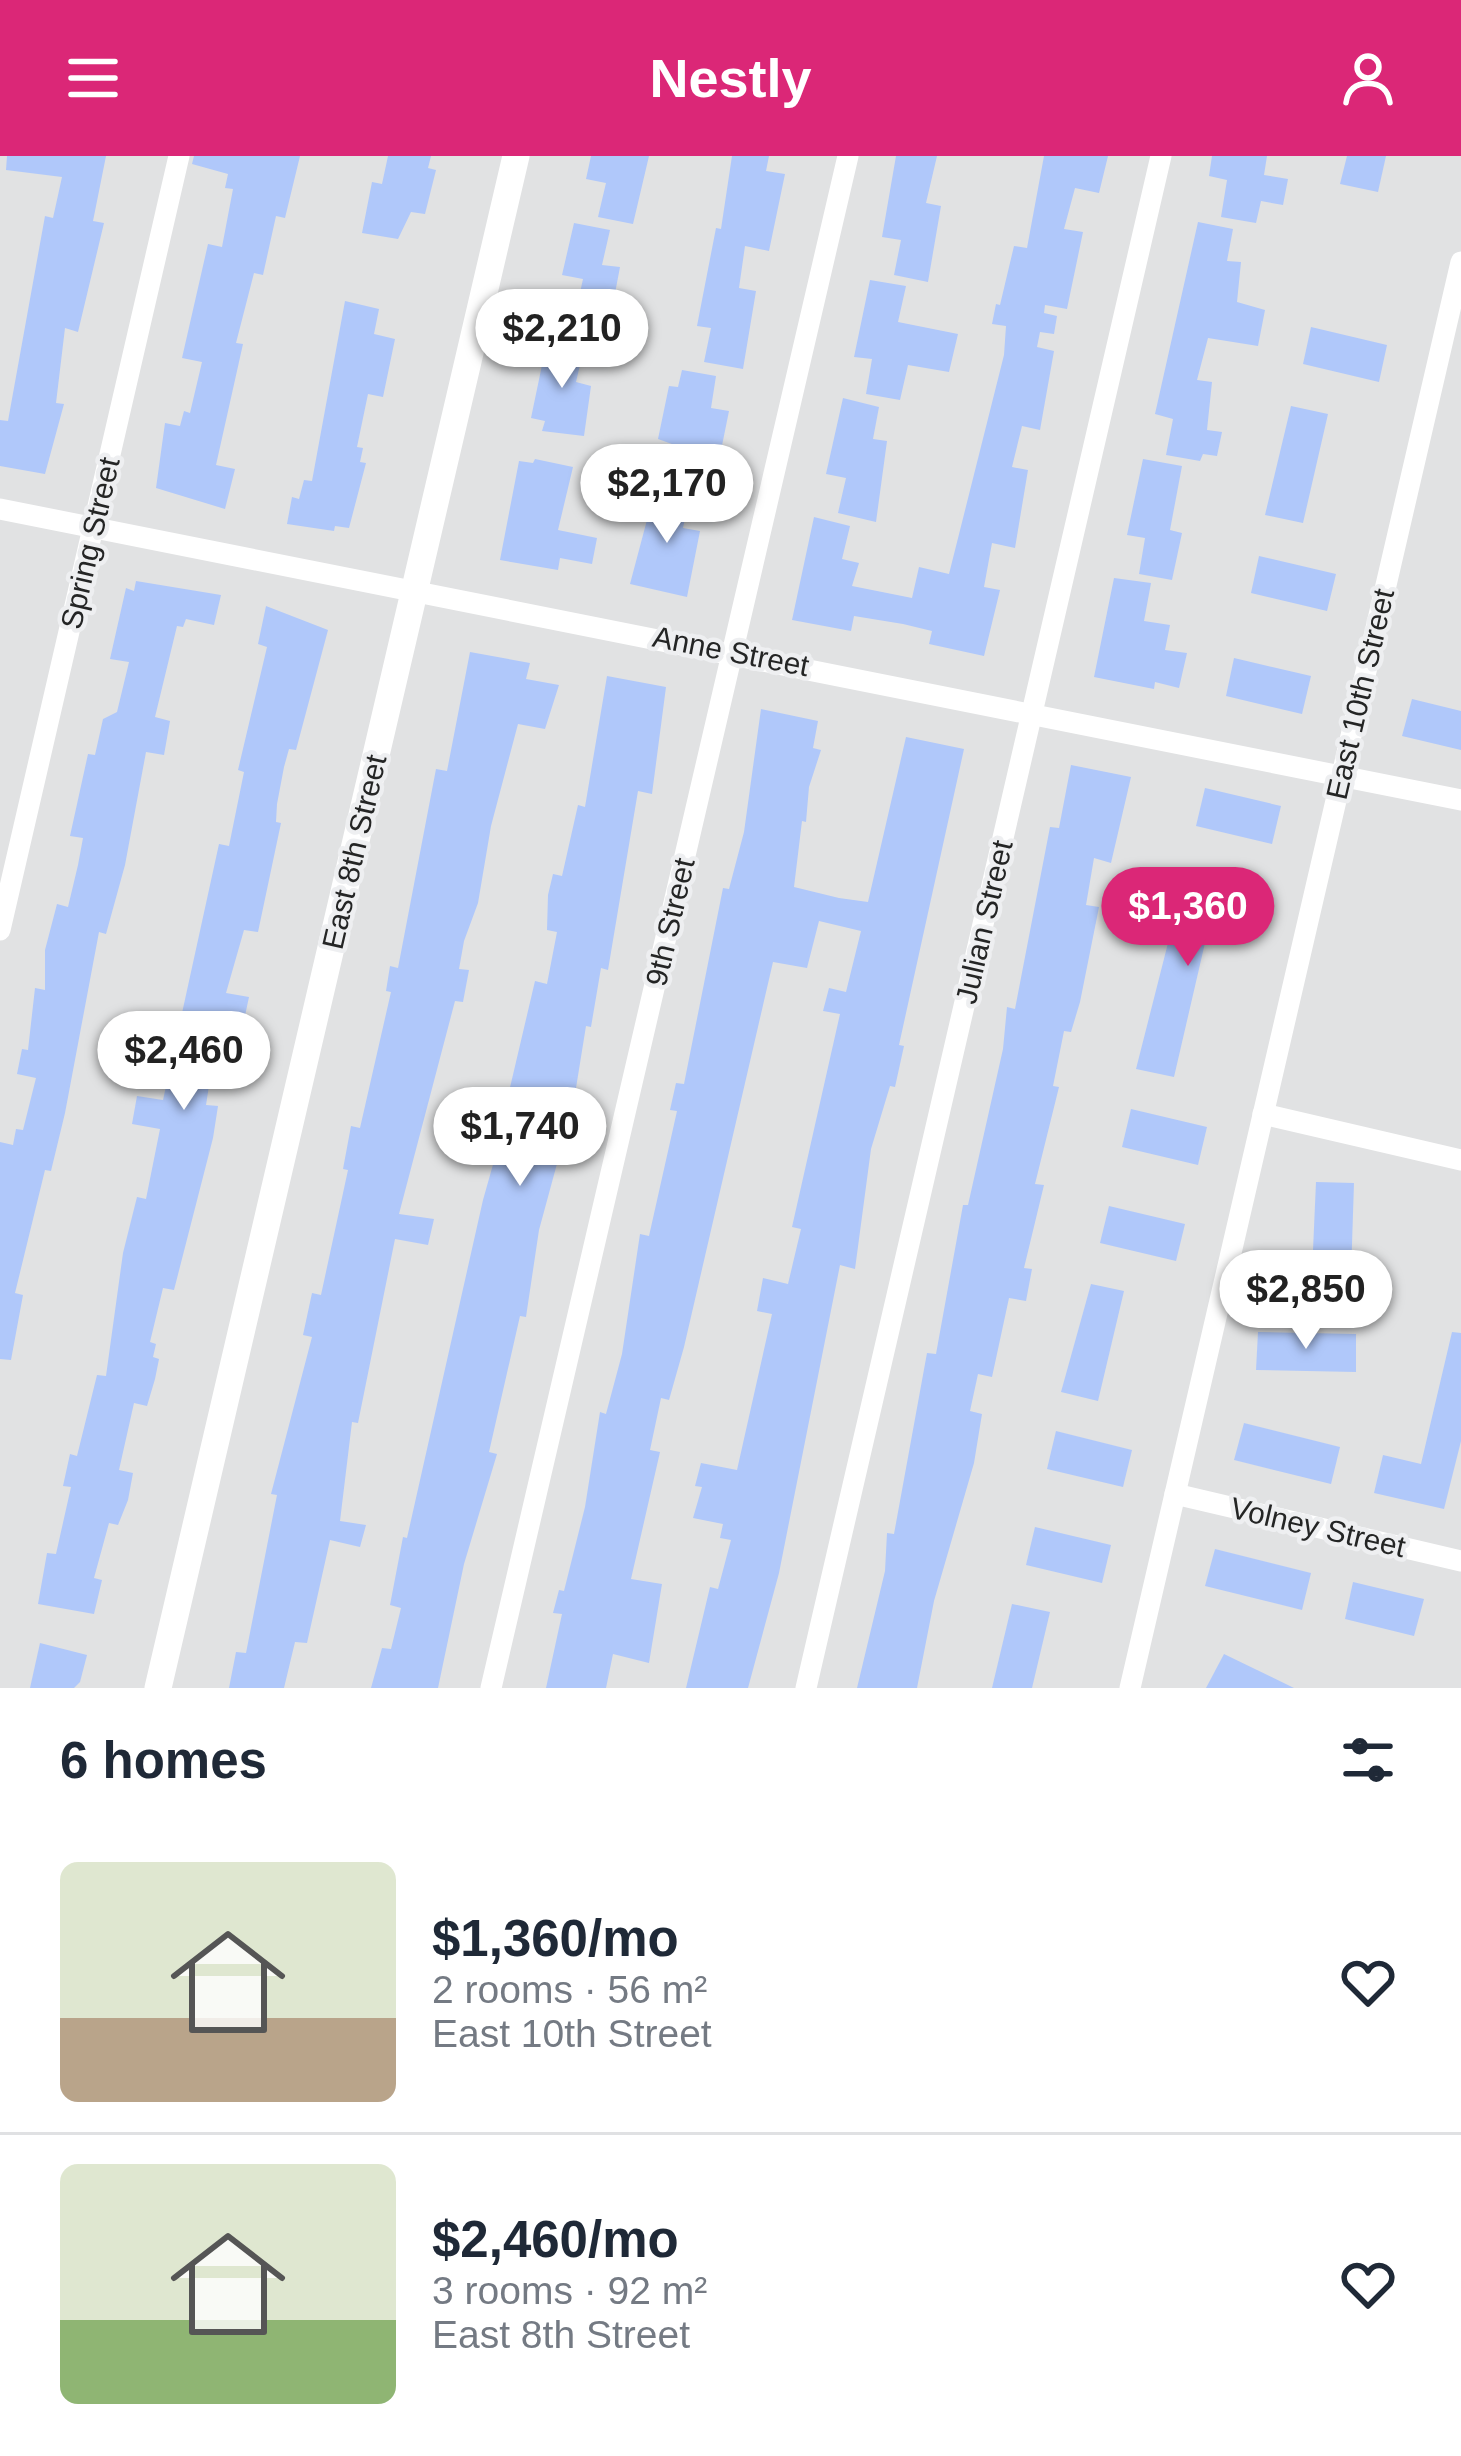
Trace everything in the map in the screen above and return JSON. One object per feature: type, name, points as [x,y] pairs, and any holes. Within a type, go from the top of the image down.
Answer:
[{"type":"street","name":"Spring Street","points":[[0,930],[179,156]]},
{"type":"street","name":"East 8th Street","points":[[158,1688],[516,156]]},
{"type":"street","name":"9th Street","points":[[491,1688],[848,156]]},
{"type":"street","name":"Julian Street","points":[[806,1688],[1161,156]]},
{"type":"street","name":"East 10th Street","points":[[1130,1688],[1342,772],[1455,316],[1461,262]]},
{"type":"street","name":"Anne Street","points":[[0,508],[1033,710],[1461,800]]},
{"type":"street","points":[[1262,1114],[1461,1160]]},
{"type":"street","name":"Volney Street","points":[[1175,1494],[1461,1561]]},
{"type":"building","points":[[7,156],[106,156],[93,221],[104,223],[78,332],[65,328],[56,403],[64,404],[45,474],[0,466],[0,420],[8,421],[45,216],[53,218],[62,177],[6,170]]},
{"type":"building","points":[[194,156],[300,156],[285,218],[276,216],[263,275],[254,273],[236,343],[243,344],[216,465],[235,469],[225,509],[156,488],[165,423],[180,426],[184,411],[190,413],[202,362],[182,358],[208,244],[222,247],[233,189],[225,188],[228,174],[192,164]]},
{"type":"building","points":[[388,156],[431,156],[428,168],[436,170],[425,214],[411,212],[398,239],[362,233],[372,182],[382,184]]},
{"type":"building","points":[[591,156],[649,156],[633,224],[598,217],[606,183],[586,179]]},
{"type":"building","points":[[732,156],[769,156],[766,171],[785,174],[769,251],[745,246],[739,288],[756,291],[743,369],[704,362],[711,328],[697,326],[716,228],[721,229]]},
{"type":"building","points":[[896,156],[937,156],[926,203],[941,206],[928,282],[894,275],[901,240],[882,237]]},
{"type":"building","points":[[1044,156],[1108,156],[1099,193],[1075,188],[1064,229],[1083,232],[1067,309],[1045,305],[1044,313],[1057,316],[1054,334],[1040,332],[1037,347],[1054,351],[1040,430],[1022,426],[1012,467],[1028,470],[1015,548],[992,543],[984,587],[1000,590],[984,656],[929,644],[932,631],[903,624],[854,616],[851,631],[792,620],[814,517],[850,526],[842,559],[859,563],[852,586],[912,598],[919,567],[949,574],[1004,355],[1006,326],[992,324],[996,304],[1000,305],[1014,246],[1027,248]]},
{"type":"building","points":[[1212,156],[1267,156],[1264,175],[1288,179],[1283,205],[1261,201],[1256,223],[1221,217],[1227,180],[1209,176]]},
{"type":"building","points":[[1347,156],[1386,156],[1378,192],[1340,184]]},
{"type":"building","points":[[1198,222],[1233,229],[1227,261],[1241,262],[1237,302],[1265,310],[1258,346],[1208,338],[1197,380],[1212,382],[1207,430],[1222,432],[1217,456],[1203,454],[1200,461],[1166,455],[1173,419],[1155,414]]},
{"type":"building","points":[[574,223],[610,230],[602,265],[620,267],[605,346],[570,338],[583,279],[562,275]]},
{"type":"building","points":[[870,280],[906,286],[898,322],[958,334],[949,372],[908,365],[900,400],[866,394],[872,359],[854,357]]},
{"type":"building","points":[[345,301],[379,309],[374,334],[395,339],[383,397],[368,394],[357,447],[363,448],[360,462],[366,463],[349,528],[335,526],[334,531],[287,524],[292,497],[299,499],[304,480],[312,481]]},
{"type":"building","points":[[1311,327],[1387,345],[1379,382],[1303,364]]},
{"type":"building","points":[[547,341],[584,348],[576,382],[591,386],[584,436],[542,431],[545,421],[531,418]]},
{"type":"building","points":[[682,370],[716,376],[711,408],[729,411],[713,490],[676,482],[683,448],[658,439],[669,386],[678,387]]},
{"type":"building","points":[[843,398],[879,407],[873,439],[887,441],[876,522],[838,513],[846,478],[826,474]]},
{"type":"building","points":[[1291,406],[1328,414],[1303,523],[1265,515]]},
{"type":"building","points":[[535,459],[573,467],[558,530],[597,538],[592,564],[560,558],[558,570],[500,560],[519,461],[533,463]]},
{"type":"building","points":[[1143,459],[1182,466],[1170,530],[1182,533],[1172,580],[1139,574],[1145,538],[1127,535]]},
{"type":"building","points":[[656,486],[690,494],[683,528],[700,531],[687,597],[630,584]]},
{"type":"building","points":[[1259,556],[1336,574],[1327,611],[1251,593]]},
{"type":"building","points":[[1114,578],[1151,583],[1144,621],[1170,625],[1165,650],[1187,653],[1179,688],[1155,682],[1154,689],[1094,677]]},
{"type":"building","points":[[136,581],[221,595],[214,625],[186,619],[183,627],[177,626],[155,717],[170,721],[164,755],[146,752],[125,865],[106,934],[99,932],[51,1171],[45,1170],[15,1293],[23,1295],[11,1360],[0,1359],[0,1142],[13,1145],[16,1129],[23,1130],[36,1078],[17,1074],[22,1049],[28,1050],[35,988],[45,990],[45,950],[57,904],[68,907],[78,865],[83,838],[70,836],[88,754],[95,755],[103,719],[117,712],[129,662],[110,659],[126,588],[134,591]]},
{"type":"building","points":[[266,606],[328,630],[296,750],[289,749],[284,767],[276,822],[281,823],[258,932],[244,930],[226,993],[249,997],[243,1025],[237,1024],[232,1049],[215,1047],[206,1105],[218,1106],[213,1138],[174,1290],[163,1288],[150,1342],[156,1344],[153,1357],[159,1359],[147,1406],[134,1403],[119,1470],[133,1473],[128,1500],[118,1525],[109,1523],[94,1578],[102,1580],[94,1614],[38,1604],[47,1553],[56,1554],[71,1487],[63,1486],[70,1454],[77,1456],[97,1375],[106,1376],[123,1253],[137,1197],[146,1199],[160,1129],[132,1124],[137,1096],[163,1100],[219,844],[229,846],[244,772],[238,770],[267,647],[258,644]]},
{"type":"building","points":[[470,652],[530,663],[526,679],[559,685],[545,729],[518,724],[491,826],[478,903],[464,941],[459,969],[469,970],[463,1002],[455,1001],[399,1214],[434,1219],[428,1245],[395,1239],[358,1423],[352,1422],[340,1521],[366,1525],[360,1547],[330,1540],[307,1643],[295,1642],[284,1688],[229,1688],[236,1652],[246,1653],[277,1495],[271,1494],[312,1337],[303,1335],[312,1293],[321,1295],[348,1170],[343,1169],[351,1126],[360,1128],[391,992],[386,991],[390,966],[398,968],[436,769],[447,771]]},
{"type":"building","points":[[1234,658],[1311,676],[1302,714],[1226,696]]},
{"type":"building","points":[[607,676],[666,687],[652,794],[638,791],[608,970],[601,968],[591,1027],[586,1026],[566,1150],[561,1149],[539,1230],[526,1317],[520,1316],[489,1452],[497,1454],[464,1564],[438,1688],[371,1688],[382,1648],[391,1649],[401,1608],[390,1605],[403,1537],[407,1538],[483,1200],[494,1161],[505,1164],[516,1110],[507,1108],[508,1096],[535,981],[547,984],[557,932],[547,930],[548,895],[553,874],[562,876],[578,805],[585,807]]},
{"type":"building","points":[[1412,699],[1461,711],[1461,750],[1402,736]]},
{"type":"building","points":[[761,709],[818,721],[813,748],[821,750],[809,787],[806,822],[802,821],[794,887],[839,898],[868,902],[906,737],[964,749],[899,1045],[904,1046],[895,1087],[890,1086],[871,1149],[855,1269],[840,1265],[779,1573],[748,1688],[686,1688],[710,1587],[718,1589],[731,1540],[720,1538],[723,1524],[693,1518],[702,1487],[695,1486],[701,1463],[737,1470],[772,1314],[757,1311],[763,1278],[788,1284],[801,1229],[792,1227],[840,1014],[823,1011],[829,988],[846,992],[861,931],[819,921],[807,968],[773,962],[684,1347],[669,1400],[661,1398],[650,1450],[660,1452],[631,1579],[662,1584],[649,1663],[613,1654],[606,1688],[546,1688],[562,1614],[553,1613],[559,1590],[564,1591],[585,1507],[600,1412],[606,1414],[622,1354],[640,1234],[649,1236],[677,1111],[670,1110],[676,1083],[684,1084],[723,888],[729,889],[744,832]]},
{"type":"building","points":[[1071,765],[1131,777],[1111,863],[1094,858],[1086,905],[1099,907],[1080,1002],[1071,1032],[1064,1031],[1053,1086],[1059,1087],[1035,1184],[1044,1185],[1024,1268],[1032,1269],[1026,1301],[1009,1298],[992,1377],[978,1374],[970,1411],[982,1414],[974,1463],[934,1601],[917,1688],[857,1688],[885,1571],[887,1533],[894,1534],[927,1353],[936,1354],[963,1205],[968,1205],[1003,1049],[1007,1007],[1015,1009],[1050,827],[1059,828]]},
{"type":"building","points":[[1205,788],[1281,806],[1272,844],[1196,826]]},
{"type":"building","points":[[1183,884],[1259,902],[1250,940],[1208,930],[1174,1077],[1136,1069]]},
{"type":"building","points":[[1131,1109],[1207,1127],[1198,1165],[1122,1147]]},
{"type":"building","points":[[1316,1182],[1354,1183],[1351,1275],[1312,1273]]},
{"type":"building","points":[[1109,1206],[1185,1224],[1176,1261],[1100,1243]]},
{"type":"building","points":[[1091,1284],[1124,1291],[1098,1401],[1061,1392]]},
{"type":"building","points":[[1258,1332],[1356,1334],[1356,1372],[1256,1370]]},
{"type":"building","points":[[1452,1332],[1461,1333],[1461,1441],[1444,1509],[1374,1493],[1383,1455],[1421,1464]]},
{"type":"building","points":[[1244,1423],[1340,1447],[1331,1484],[1234,1460]]},
{"type":"building","points":[[1056,1431],[1132,1450],[1123,1487],[1047,1469]]},
{"type":"building","points":[[1035,1527],[1111,1545],[1102,1583],[1026,1565]]},
{"type":"building","points":[[1215,1549],[1311,1573],[1302,1610],[1205,1586]]},
{"type":"building","points":[[1353,1582],[1424,1599],[1414,1636],[1345,1619]]},
{"type":"building","points":[[1012,1604],[1050,1612],[1032,1688],[992,1688]]},
{"type":"building","points":[[40,1643],[87,1655],[74,1688],[30,1688]]},
{"type":"building","points":[[1224,1654],[1294,1688],[1206,1688]]}]
